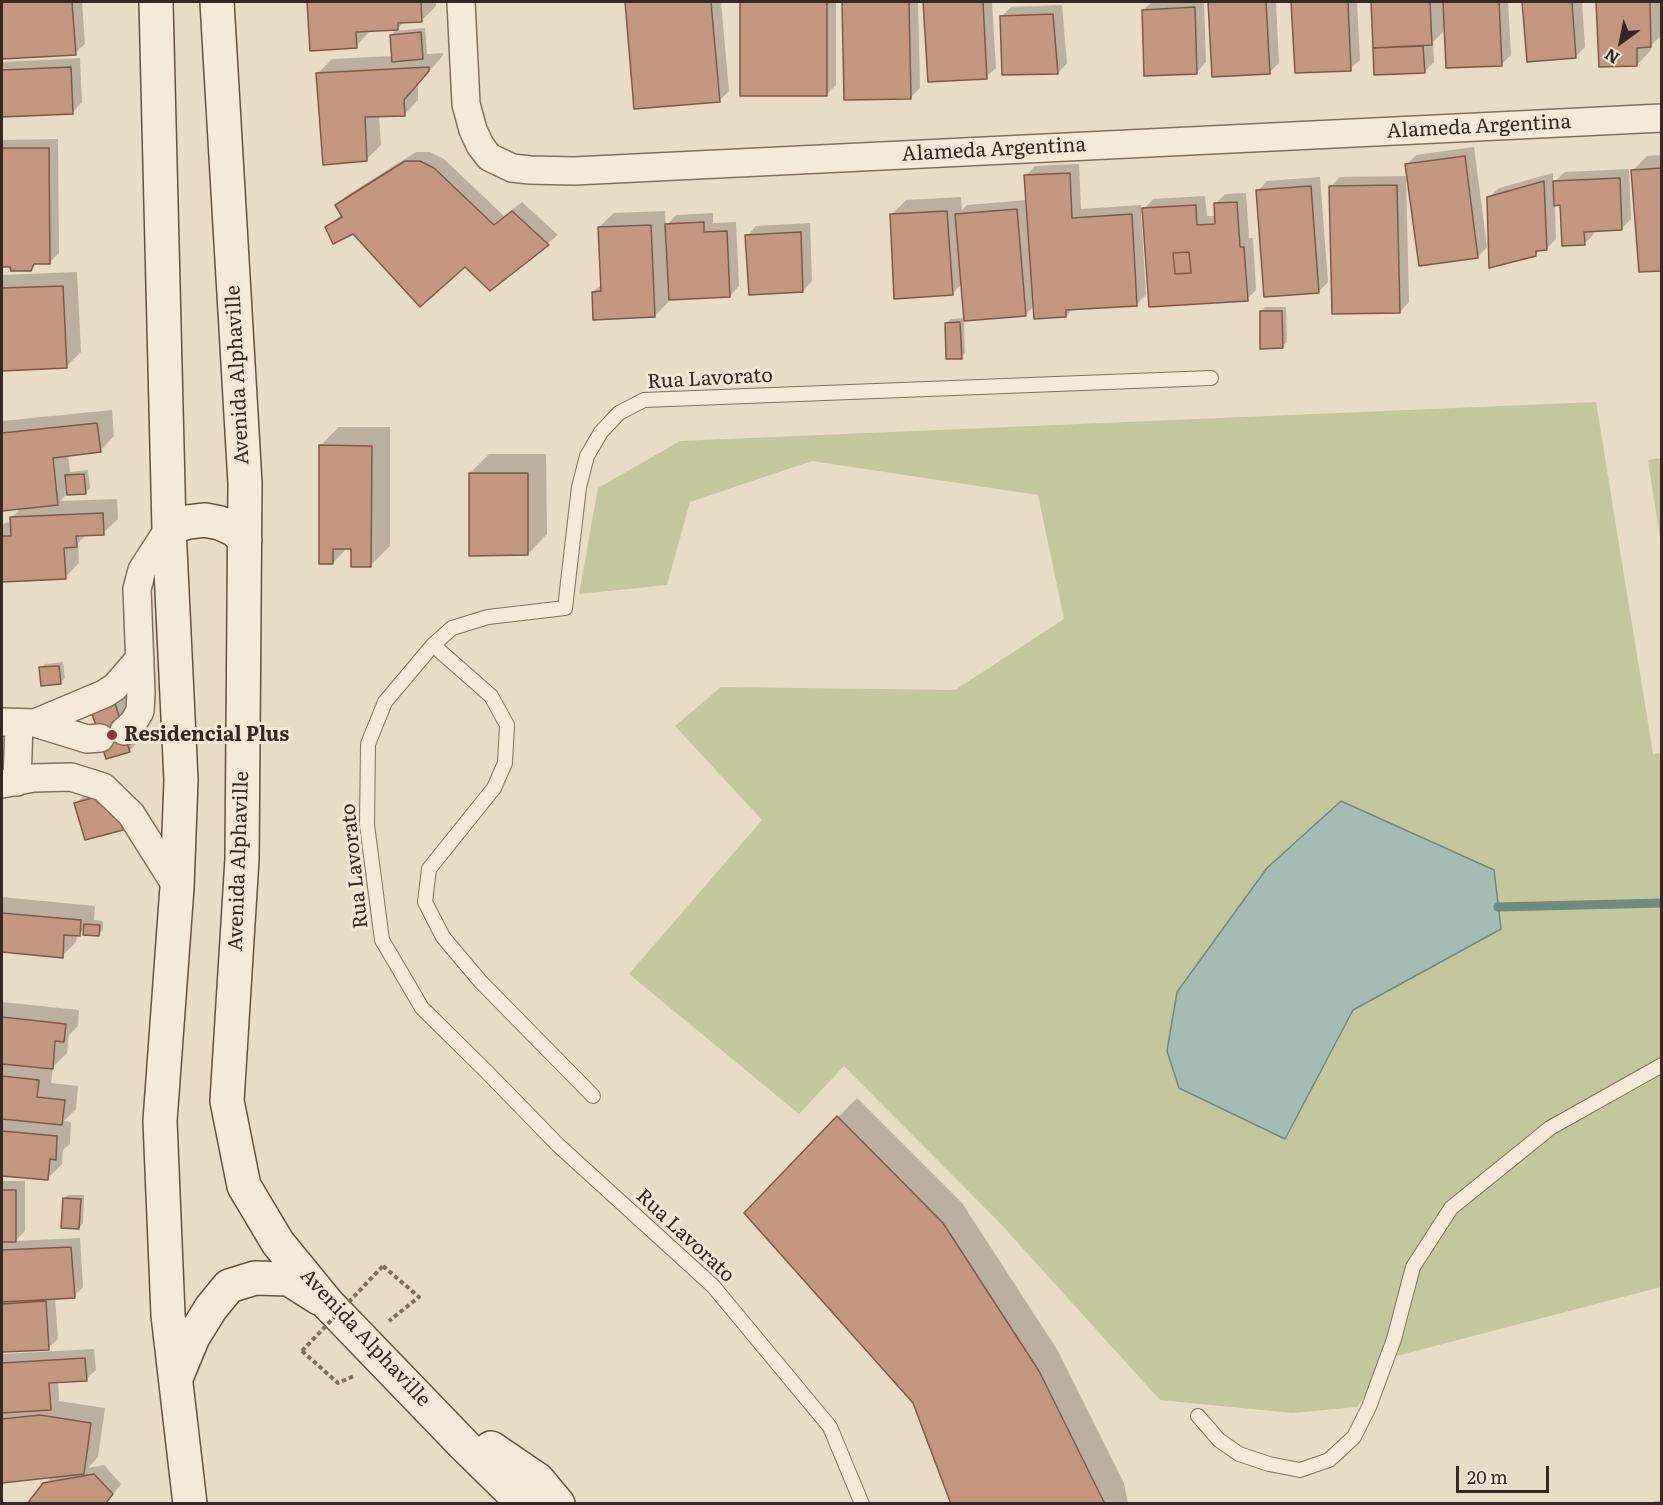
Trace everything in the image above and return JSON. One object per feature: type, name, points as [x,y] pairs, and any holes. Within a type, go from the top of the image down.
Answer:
[{"type":"main road","points":[[156,2],[169,528],[181,780],[177,888],[160,1121],[168,1315],[190,1503]]},
{"type":"main road","name":"Avenida Alphaville","points":[[217,2],[245,483],[242,859],[227,1101],[244,1186],[278,1243],[328,1304],[522,1502]]},
{"type":"main road","points":[[169,528],[188,522],[212,521],[235,530],[245,540]]},
{"type":"main road","points":[[175,1380],[193,1337],[211,1308],[229,1286],[255,1278],[289,1280],[328,1304]]},
{"type":"main road","points":[[420,1398],[537,1480],[558,1503]]},
{"type":"street","name":"Alameda Argentina","points":[[461,2],[466,105],[473,130],[489,157],[512,168],[530,170],[574,171],[1662,118]]},
{"type":"street","points":[[18,723],[87,739],[112,735],[133,723],[140,711],[137,589],[142,570],[169,528]]},
{"type":"street","points":[[18,723],[104,694],[115,687],[140,658]]},
{"type":"street","points":[[18,723],[9,783],[33,778],[71,777],[103,787],[131,814],[177,888]]},
{"type":"lane","name":"Rua Lavorato","points":[[862,1503],[830,1427],[713,1286],[558,1145],[422,1008],[382,940],[367,825],[368,744],[385,702],[434,645],[452,628],[488,617],[565,608],[579,487],[587,456],[601,432],[619,413],[644,400],[1211,378]]},
{"type":"lane","points":[[434,645],[491,696],[507,724],[505,763],[494,788],[429,869],[424,902],[443,937],[480,981],[593,1096]]},
{"type":"lane","points":[[1198,1416],[1219,1440],[1239,1454],[1269,1464],[1300,1470],[1329,1460],[1354,1437],[1369,1407],[1394,1339],[1413,1266],[1451,1208],[1550,1128],[1662,1065]]},
{"type":"path","points":[[338,1383],[302,1351],[382,1266],[419,1297]]},
{"type":"green space","points":[[1596,402],[1653,754],[1661,753],[1661,1287],[1389,1358],[1357,1407],[1293,1413],[1160,1400],[998,1221],[844,1066],[799,1114],[629,974],[762,820],[675,726],[721,687],[955,690],[1064,619],[1038,495],[812,461],[690,502],[667,585],[579,594],[598,488],[680,441]]},
{"type":"green space","points":[[1662,458],[1661,545],[1648,460]]},
{"type":"water","points":[[1341,801],[1494,870],[1501,929],[1353,1010],[1285,1139],[1179,1088],[1167,1051],[1177,992],[1267,868]]},
{"type":"building","points":[[2,2],[72,2],[76,55],[2,59]]},
{"type":"building","points":[[307,2],[421,2],[422,22],[398,23],[398,30],[356,32],[357,48],[310,51]]},
{"type":"building","points":[[625,2],[711,2],[720,102],[634,109]]},
{"type":"building","points":[[740,2],[827,2],[827,96],[740,96]]},
{"type":"building","points":[[842,2],[909,2],[911,99],[844,100]]},
{"type":"building","points":[[923,2],[983,2],[987,79],[928,82]]},
{"type":"building","points":[[1208,2],[1266,2],[1270,74],[1212,77]]},
{"type":"building","points":[[1291,2],[1348,2],[1351,71],[1295,73]]},
{"type":"building","points":[[1371,2],[1430,2],[1432,45],[1373,48]]},
{"type":"building","points":[[1443,2],[1499,2],[1502,66],[1446,68]]},
{"type":"building","points":[[1522,2],[1572,2],[1576,58],[1527,62]]},
{"type":"building","points":[[1596,2],[1650,2],[1651,47],[1637,48],[1637,66],[1599,67]]},
{"type":"building","points":[[1195,7],[1197,74],[1144,76],[1142,10]]},
{"type":"building","points":[[1053,14],[1058,74],[1002,75],[1000,16]]},
{"type":"building","points":[[421,32],[423,59],[392,62],[390,35]]},
{"type":"building","points":[[1423,46],[1425,73],[1374,75],[1373,48]]},
{"type":"building","points":[[71,67],[73,114],[2,117],[2,70]]},
{"type":"building","points":[[429,67],[429,71],[404,100],[405,116],[365,117],[367,161],[323,165],[316,73]]},
{"type":"building","points":[[2,148],[49,148],[50,264],[34,264],[31,271],[11,271],[10,267],[2,267]]},
{"type":"building","points":[[1465,156],[1478,258],[1419,266],[1405,164]]},
{"type":"building","points":[[405,161],[420,161],[434,168],[494,225],[512,211],[549,245],[490,291],[465,267],[420,307],[353,234],[333,244],[325,227],[342,217],[335,205]]},
{"type":"building","points":[[1662,168],[1662,271],[1639,272],[1631,170]]},
{"type":"building","points":[[1070,173],[1072,218],[1132,214],[1137,306],[1066,310],[1066,317],[1034,319],[1024,175]]},
{"type":"building","points":[[1620,178],[1622,230],[1584,232],[1585,245],[1562,246],[1560,205],[1554,206],[1553,181]]},
{"type":"building","points":[[1544,181],[1547,250],[1536,251],[1536,256],[1489,268],[1487,197]]},
{"type":"building","points":[[1397,185],[1400,313],[1332,314],[1329,186]]},
{"type":"building","points":[[1311,186],[1319,293],[1264,297],[1256,190]]},
{"type":"building","points":[[1237,202],[1240,247],[1244,247],[1248,301],[1149,307],[1142,208],[1196,205],[1197,225],[1215,224],[1214,203]],"holes":[[[1189,252],[1191,273],[1175,274],[1173,253]]]},
{"type":"building","points":[[1017,209],[1026,316],[964,321],[955,214]]},
{"type":"building","points":[[947,211],[953,295],[894,299],[890,214]]},
{"type":"building","points":[[704,222],[704,232],[727,231],[730,297],[669,300],[665,224]]},
{"type":"building","points":[[651,225],[655,317],[593,320],[592,292],[601,291],[598,227]]},
{"type":"building","points":[[801,232],[803,292],[749,295],[745,235]]},
{"type":"building","points":[[1189,252],[1191,273],[1175,274],[1173,253]]},
{"type":"building","points":[[63,286],[67,368],[2,371],[2,288]]},
{"type":"building","points":[[1260,311],[1282,311],[1283,348],[1260,349]]},
{"type":"building","points":[[960,322],[962,359],[946,359],[945,323]]},
{"type":"building","points":[[97,423],[101,452],[53,458],[58,505],[2,511],[2,433]]},
{"type":"building","points":[[319,445],[372,446],[371,567],[351,567],[351,549],[333,549],[333,564],[319,564]]},
{"type":"building","points":[[469,473],[528,473],[528,555],[469,556]]},
{"type":"building","points":[[84,474],[86,494],[67,495],[65,475]]},
{"type":"building","points":[[103,513],[104,535],[76,536],[77,547],[64,548],[66,579],[2,582],[2,536],[11,536],[10,517]]},
{"type":"building","points":[[59,666],[61,684],[41,686],[39,667]]},
{"type":"building","name":"Residencial Plus","points":[[115,703],[130,752],[106,759],[91,710]]},
{"type":"building","points":[[96,797],[98,803],[109,800],[127,829],[85,840],[74,803]]},
{"type":"building","points":[[2,913],[81,920],[80,936],[64,935],[63,958],[2,952]]},
{"type":"building","points":[[84,924],[100,925],[99,936],[83,935]]},
{"type":"building","points":[[2,1017],[66,1024],[64,1042],[55,1041],[53,1069],[2,1064]]},
{"type":"building","points":[[2,1076],[39,1080],[37,1097],[65,1100],[62,1125],[2,1119]]},
{"type":"building","points":[[837,1116],[943,1223],[1039,1371],[1105,1504],[951,1504],[913,1403],[744,1213]]},
{"type":"building","points":[[2,1131],[57,1136],[56,1160],[50,1159],[48,1180],[2,1176]]},
{"type":"building","points":[[2,1190],[16,1190],[16,1242],[2,1242]]},
{"type":"building","points":[[63,1198],[81,1199],[79,1229],[61,1228]]},
{"type":"building","points":[[71,1247],[75,1298],[2,1302],[2,1250]]},
{"type":"building","points":[[46,1301],[49,1350],[2,1352],[2,1304]]},
{"type":"building","points":[[85,1358],[87,1381],[49,1383],[51,1410],[2,1413],[2,1363]]},
{"type":"building","points":[[40,1415],[91,1423],[84,1474],[2,1483],[2,1419]]},
{"type":"building","points":[[94,1474],[113,1494],[105,1504],[27,1504],[43,1483]]},
{"type":"waterway","points":[[1498,907],[1662,903]]},
{"type":"place","name":"Residencial Plus","points":[[112,735]]}]
